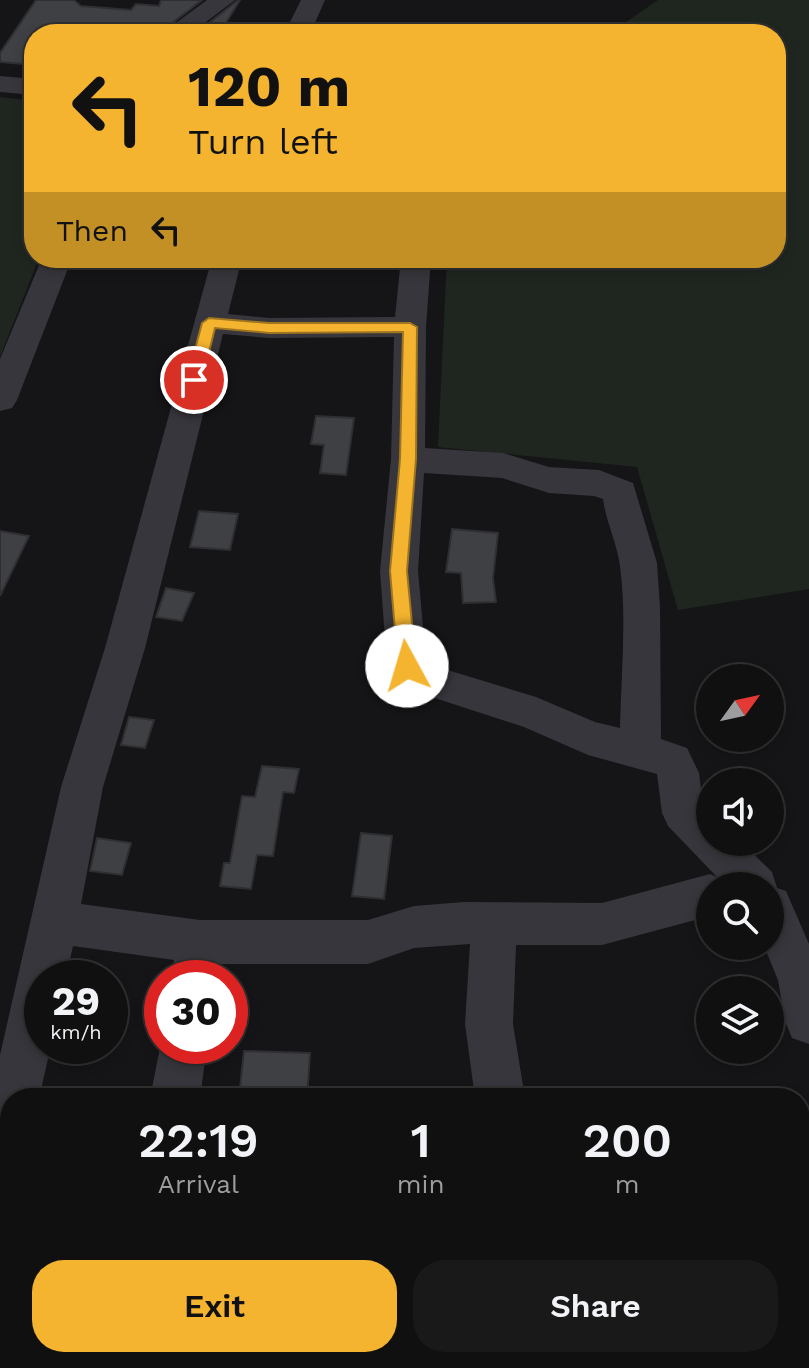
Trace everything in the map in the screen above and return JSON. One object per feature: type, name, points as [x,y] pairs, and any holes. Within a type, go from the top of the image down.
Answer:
[{"type":"street","points":[[188,24],[223,0]]},
{"type":"street","points":[[300,24],[313,0]]},
{"type":"street","points":[[0,84],[24,86]]},
{"type":"street","points":[[0,400],[53,268]]},
{"type":"street","points":[[47,960],[82,787],[125,648],[224,268]]},
{"type":"street","points":[[415,268],[410,327],[408,459],[399,571],[407,666],[411,672],[536,714],[588,738],[672,761],[678,773],[683,813],[696,827]]},
{"type":"street","points":[[209,323],[283,328],[410,327]]},
{"type":"street","points":[[408,459],[503,466],[549,480],[599,483],[620,492],[625,525],[638,563],[640,750]]},
{"type":"street","points":[[724,856],[741,872]]},
{"type":"street","points":[[56,922],[197,960],[368,942],[414,927],[602,924],[696,899]]},
{"type":"street","points":[[494,924],[489,1024],[499,1088]]},
{"type":"street","points":[[784,939],[801,980],[809,1021]]},
{"type":"street","points":[[16,1088],[24,1056]]},
{"type":"street","points":[[177,1088],[180,1064]]},
{"type":"shaded area","points":[[658,0],[809,0],[809,589],[678,610],[637,467],[438,447],[447,268],[786,268],[786,24],[623,24]]},
{"type":"shaded area","points":[[0,97],[24,100],[24,268],[35,268],[0,357]]},
{"type":"building","points":[[36,0],[74,0],[81,6],[131,10],[136,4],[159,6],[161,0],[202,0],[171,24],[24,24],[24,64],[0,62],[0,53]]},
{"type":"building","points":[[238,0],[240,0],[225,24],[208,24]]},
{"type":"building","points":[[316,416],[354,418],[346,475],[320,473],[324,445],[311,444]]},
{"type":"building","points":[[199,511],[238,514],[230,550],[190,547]]},
{"type":"building","points":[[452,529],[498,533],[493,578],[496,602],[463,603],[461,573],[446,572]]},
{"type":"building","points":[[0,531],[29,536],[0,596]]},
{"type":"building","points":[[166,588],[194,593],[182,621],[156,617]]},
{"type":"building","points":[[129,717],[154,720],[145,748],[121,745]]},
{"type":"building","points":[[262,766],[299,769],[294,793],[283,792],[273,856],[257,855],[251,889],[220,886],[224,863],[230,863],[242,796],[255,797]]},
{"type":"building","points":[[361,833],[392,836],[384,899],[352,896]]},
{"type":"building","points":[[97,838],[131,843],[122,875],[90,871]]},
{"type":"building","points":[[248,1051],[310,1053],[308,1088],[240,1088],[243,1064],[248,1064]]},
{"type":"route","points":[[194,380],[209,323],[269,328],[410,327],[408,459],[399,571],[407,666]]}]
